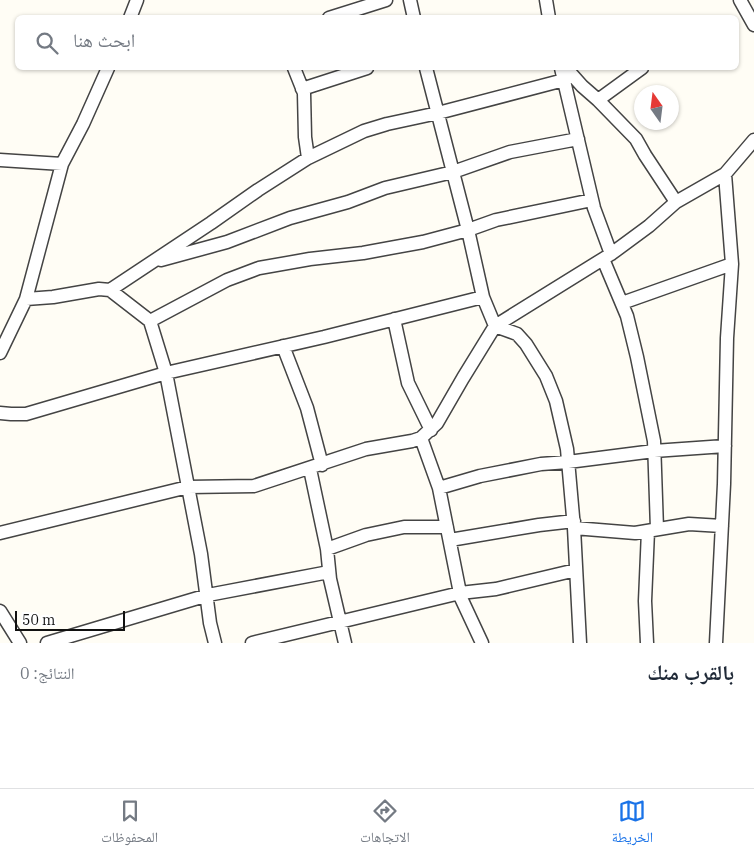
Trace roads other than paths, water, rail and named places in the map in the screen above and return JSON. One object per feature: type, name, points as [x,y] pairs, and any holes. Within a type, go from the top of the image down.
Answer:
[{"type":"street","points":[[131,15],[137,0]]},
{"type":"street","points":[[338,15],[386,0]]},
{"type":"street","points":[[410,0],[413,15]]},
{"type":"street","points":[[546,0],[548,15]]},
{"type":"street","points":[[740,0],[754,25]]},
{"type":"street","points":[[0,353],[26,299],[62,164],[83,124],[107,70]]},
{"type":"street","points":[[295,70],[304,93],[305,138],[308,158]]},
{"type":"street","points":[[302,89],[361,70]]},
{"type":"street","points":[[427,70],[468,230],[483,297],[495,326],[517,334],[526,344],[546,376],[556,401],[567,449],[574,524],[580,643]]},
{"type":"street","points":[[598,100],[639,70]]},
{"type":"street","points":[[110,290],[308,158],[364,131],[438,113],[564,72]]},
{"type":"street","points":[[564,72],[598,100],[636,139],[644,155],[676,202]]},
{"type":"street","points":[[564,72],[592,200],[607,257],[627,316],[654,441],[652,530],[645,601],[647,643]]},
{"type":"street","points":[[150,263],[227,242],[290,218],[348,202],[385,188],[453,172],[510,152],[578,139]]},
{"type":"street","points":[[0,533],[188,487],[254,486],[366,449],[412,441],[426,434],[437,424],[495,326],[607,257],[649,226],[676,202],[725,174],[754,140]]},
{"type":"street","points":[[0,160],[62,164]]},
{"type":"street","points":[[716,643],[725,446],[727,338],[732,264],[725,174]]},
{"type":"street","points":[[150,320],[210,288],[244,273],[310,259],[363,253],[423,242],[496,220],[592,200]]},
{"type":"street","points":[[622,303],[732,264]]},
{"type":"street","points":[[26,299],[53,297],[99,289],[110,290],[150,320],[166,373],[201,554],[208,596],[210,623],[215,643]]},
{"type":"street","points":[[0,413],[26,414],[166,373],[483,297]]},
{"type":"street","points":[[394,319],[408,383],[426,434],[460,593],[482,643]]},
{"type":"street","points":[[283,346],[307,408],[329,572],[345,643]]},
{"type":"street","points":[[439,488],[522,466],[725,446]]},
{"type":"street","points":[[450,540],[532,526],[574,524],[635,532],[689,524],[722,526]]},
{"type":"street","points":[[327,548],[366,535],[404,527],[447,527]]},
{"type":"street","points":[[252,643],[460,593],[496,589],[576,570]]},
{"type":"street","points":[[47,643],[208,596],[329,572]]},
{"type":"street","points":[[0,611],[20,643]]}]
